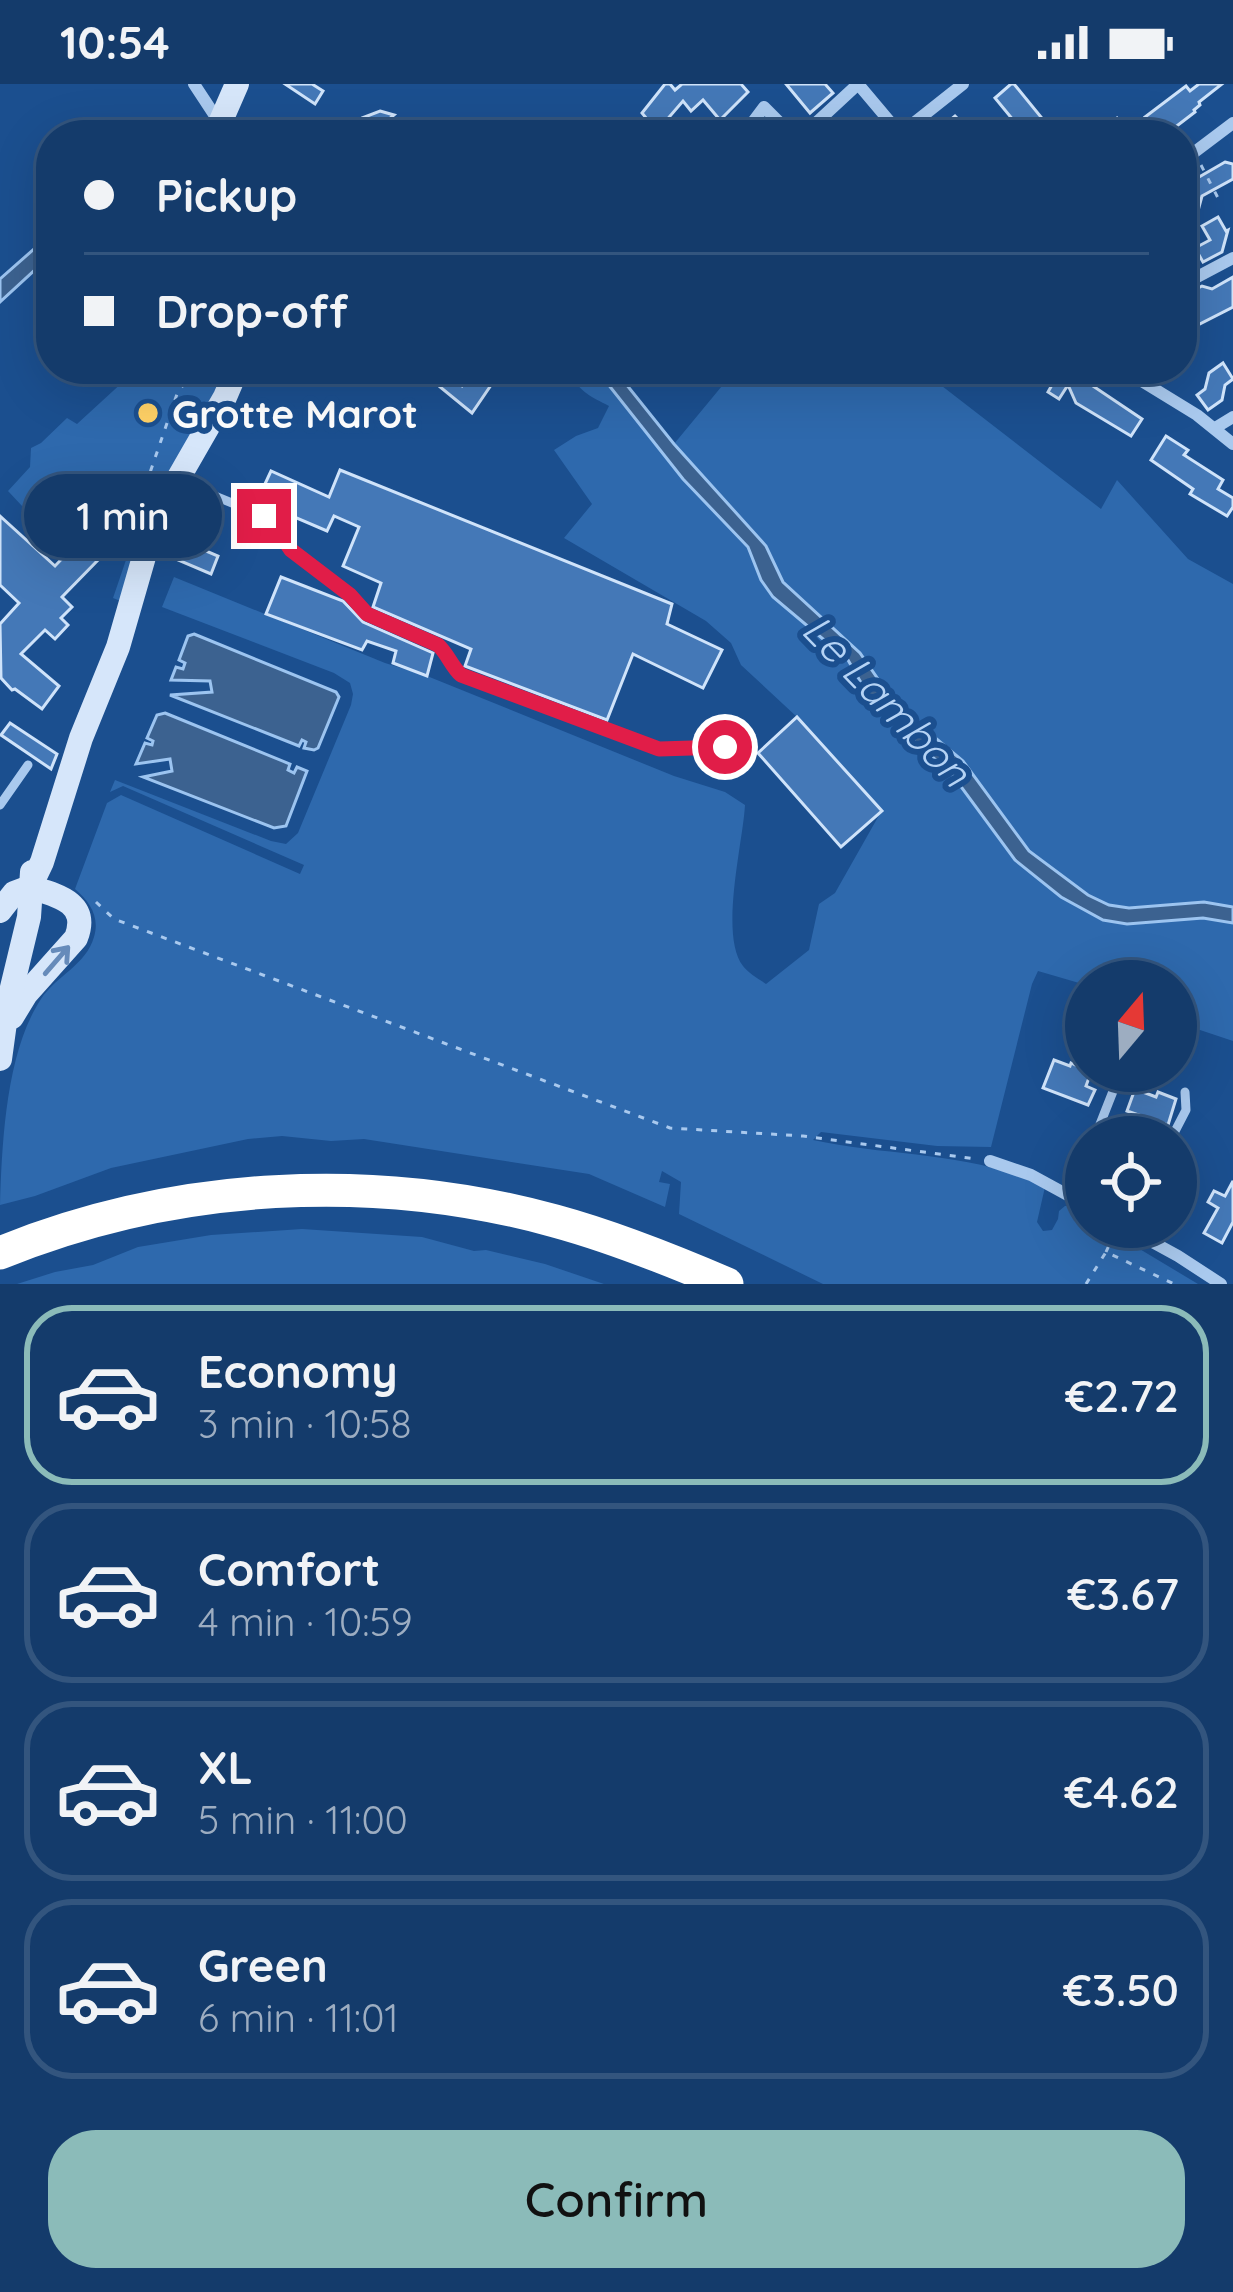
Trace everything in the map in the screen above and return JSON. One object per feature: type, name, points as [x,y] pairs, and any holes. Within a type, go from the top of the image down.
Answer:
[{"type":"highway","points":[[0,1253],[111,1217],[177,1203],[246,1194],[351,1190],[454,1200],[551,1220],[727,1284]]},
{"type":"highway","points":[[0,1277],[145,1232],[211,1220],[312,1212],[482,1226],[580,1251],[672,1284]]},
{"type":"street","points":[[194,84],[215,120]]},
{"type":"street","points":[[223,120],[237,84]]},
{"type":"street","points":[[819,120],[858,84],[888,120]]},
{"type":"street","points":[[919,120],[963,84]]},
{"type":"street","points":[[754,120],[764,107],[777,120]]},
{"type":"street","points":[[1197,150],[1233,123]]},
{"type":"street","points":[[1197,277],[1233,258]]},
{"type":"street","points":[[2,1050],[29,917],[42,814],[61,766],[81,738],[118,646],[148,543],[231,384]]},
{"type":"street","points":[[1146,384],[1233,444]]},
{"type":"street","points":[[1215,428],[1233,417]]},
{"type":"street","points":[[0,911],[14,893],[30,887],[73,905],[80,918],[69,947],[17,1006],[2,1050]]},
{"type":"street","points":[[0,926],[10,915],[29,917]]},
{"type":"street","points":[[990,1161],[1065,1193]]},
{"type":"street","points":[[1162,1248],[1221,1284]]},
{"type":"lane","points":[[177,481],[264,516],[291,550],[367,614],[438,645],[461,675],[659,749],[725,747]]},
{"type":"lane","points":[[0,805],[28,765]]},
{"type":"lane","points":[[3,884],[30,887]]},
{"type":"lane","points":[[1183,1116],[1185,1092]]},
{"type":"path","points":[[1197,168],[1218,198]]},
{"type":"path","points":[[148,543],[131,537],[130,532],[184,384]]},
{"type":"path","points":[[89,894],[114,919],[670,1128],[803,1136],[990,1161]]},
{"type":"path","points":[[1086,1284],[1108,1248]]},
{"type":"path","points":[[1106,1252],[1174,1284]]},
{"type":"shaded area","points":[[121,384],[229,384],[162,508],[143,504],[139,497],[123,537],[143,546],[123,602],[113,598],[126,551],[59,517],[38,523],[8,491],[30,467],[31,448],[67,418],[77,424]]},
{"type":"shaded area","points":[[578,384],[608,384],[683,479],[748,547],[773,597],[848,660],[871,700],[951,773],[1015,860],[1127,924],[1203,918],[1233,923],[1233,1041],[1197,1029],[1197,960],[1065,960],[1065,979],[1038,971],[1032,984],[991,1147],[937,1146],[821,1132],[813,1140],[960,1161],[1018,1175],[1045,1187],[1037,1222],[1043,1231],[1052,1230],[1065,1206],[1065,1248],[1138,1248],[1198,1284],[823,1284],[679,1214],[681,1182],[662,1171],[659,1182],[670,1184],[665,1207],[589,1174],[364,1139],[248,1139],[111,1168],[0,1205],[5,1126],[20,1045],[41,999],[84,955],[94,937],[92,910],[75,889],[107,803],[121,795],[300,874],[304,865],[123,786],[110,792],[115,780],[286,844],[298,833],[351,705],[350,683],[334,673],[162,607],[174,577],[674,776],[725,792],[745,805],[733,911],[736,952],[743,966],[766,984],[809,950],[819,904],[835,893],[882,810],[797,717],[741,665],[731,643],[706,621],[564,538],[592,504],[554,450],[598,428],[609,406]]},
{"type":"shaded area","points":[[724,384],[939,384],[1101,509],[1117,480],[1188,559],[1233,584],[1233,907],[1204,902],[1129,908],[1109,905],[1029,851],[963,761],[896,705],[860,653],[783,582],[766,545],[674,444]]},
{"type":"shaded area","points":[[302,1229],[422,1237],[545,1264],[604,1284],[17,1284],[93,1265],[138,1247],[211,1235]]},
{"type":"water","points":[[36,247],[36,269],[0,302],[0,279]]},
{"type":"water","name":"Le Lambon","points":[[608,384],[626,384],[766,546],[783,582],[860,653],[896,705],[963,761],[1029,851],[1109,905],[1129,908],[1204,902],[1233,907],[1233,923],[1203,918],[1127,924],[1103,920],[1061,897],[1015,860],[951,773],[871,700],[848,660],[773,597],[748,547],[683,479]]},
{"type":"water","points":[[194,634],[336,692],[339,697],[318,748],[304,748],[302,740],[299,746],[170,695],[212,692],[210,681],[171,680],[176,667],[183,669],[185,663],[179,660],[188,636]]},
{"type":"water","points":[[165,713],[290,764],[288,770],[294,773],[297,767],[307,771],[286,826],[274,828],[143,777],[172,771],[170,759],[136,764],[145,743],[152,745],[147,738],[157,715]]},
{"type":"building","points":[[285,84],[312,84],[323,91],[315,104]]},
{"type":"building","points":[[665,84],[675,90],[682,84],[741,84],[748,92],[720,120],[703,100],[691,111],[683,101],[667,120],[646,120],[642,113]]},
{"type":"building","points":[[786,84],[825,84],[833,93],[810,113]]},
{"type":"building","points":[[1014,84],[1041,117],[1013,120],[995,98]]},
{"type":"building","points":[[1199,84],[1222,84],[1185,120],[1145,117],[1186,86],[1190,91]]},
{"type":"building","points":[[380,111],[394,115],[388,120],[362,118]]},
{"type":"building","points":[[1225,162],[1233,164],[1233,179],[1202,196],[1197,212],[1197,178]]},
{"type":"building","points":[[1218,217],[1228,230],[1222,252],[1203,262],[1197,247],[1210,240],[1202,226]]},
{"type":"building","points":[[1233,277],[1233,307],[1197,325],[1197,289],[1212,289]]},
{"type":"building","points":[[1223,363],[1233,379],[1225,385],[1222,400],[1208,410],[1197,395],[1205,389],[1209,373]]},
{"type":"building","points":[[435,384],[492,384],[472,413]]},
{"type":"building","points":[[1053,384],[1090,384],[1142,419],[1131,436],[1076,403],[1068,385],[1059,399],[1048,392]]},
{"type":"building","points":[[1166,436],[1188,450],[1184,455],[1223,480],[1218,489],[1233,498],[1227,516],[1190,494],[1193,489],[1151,460]]},
{"type":"building","points":[[340,470],[672,604],[667,624],[722,650],[703,688],[633,654],[607,720],[465,666],[471,649],[373,607],[381,583],[343,566],[359,527],[334,516],[327,531],[257,501],[271,471],[329,497]]},
{"type":"building","points":[[0,516],[55,566],[78,542],[98,560],[62,597],[72,607],[61,618],[68,625],[55,639],[45,630],[21,654],[59,686],[42,709],[1,678],[0,624],[19,603],[0,585]]},
{"type":"building","points":[[185,542],[218,556],[211,574],[178,560]]},
{"type":"building","points":[[281,577],[343,601],[363,622],[433,653],[427,676],[393,663],[396,651],[367,641],[362,650],[266,614]]},
{"type":"building","points":[[797,717],[882,811],[841,847],[758,753]]},
{"type":"building","points":[[10,723],[57,754],[51,769],[1,735]]},
{"type":"building","points":[[1054,1060],[1065,1064],[1065,1092],[1094,1092],[1088,1105],[1043,1088]]},
{"type":"building","points":[[1134,1092],[1156,1097],[1158,1092],[1176,1099],[1171,1116],[1127,1111]]},
{"type":"building","points":[[1233,1181],[1233,1222],[1222,1243],[1204,1233],[1218,1208],[1208,1202],[1214,1191],[1225,1196]]},
{"type":"place","name":"Grotte Marot","points":[[148,413]]},
{"type":"route","points":[[264,516],[291,550],[367,614],[438,645],[461,675],[659,749],[725,747]]}]
